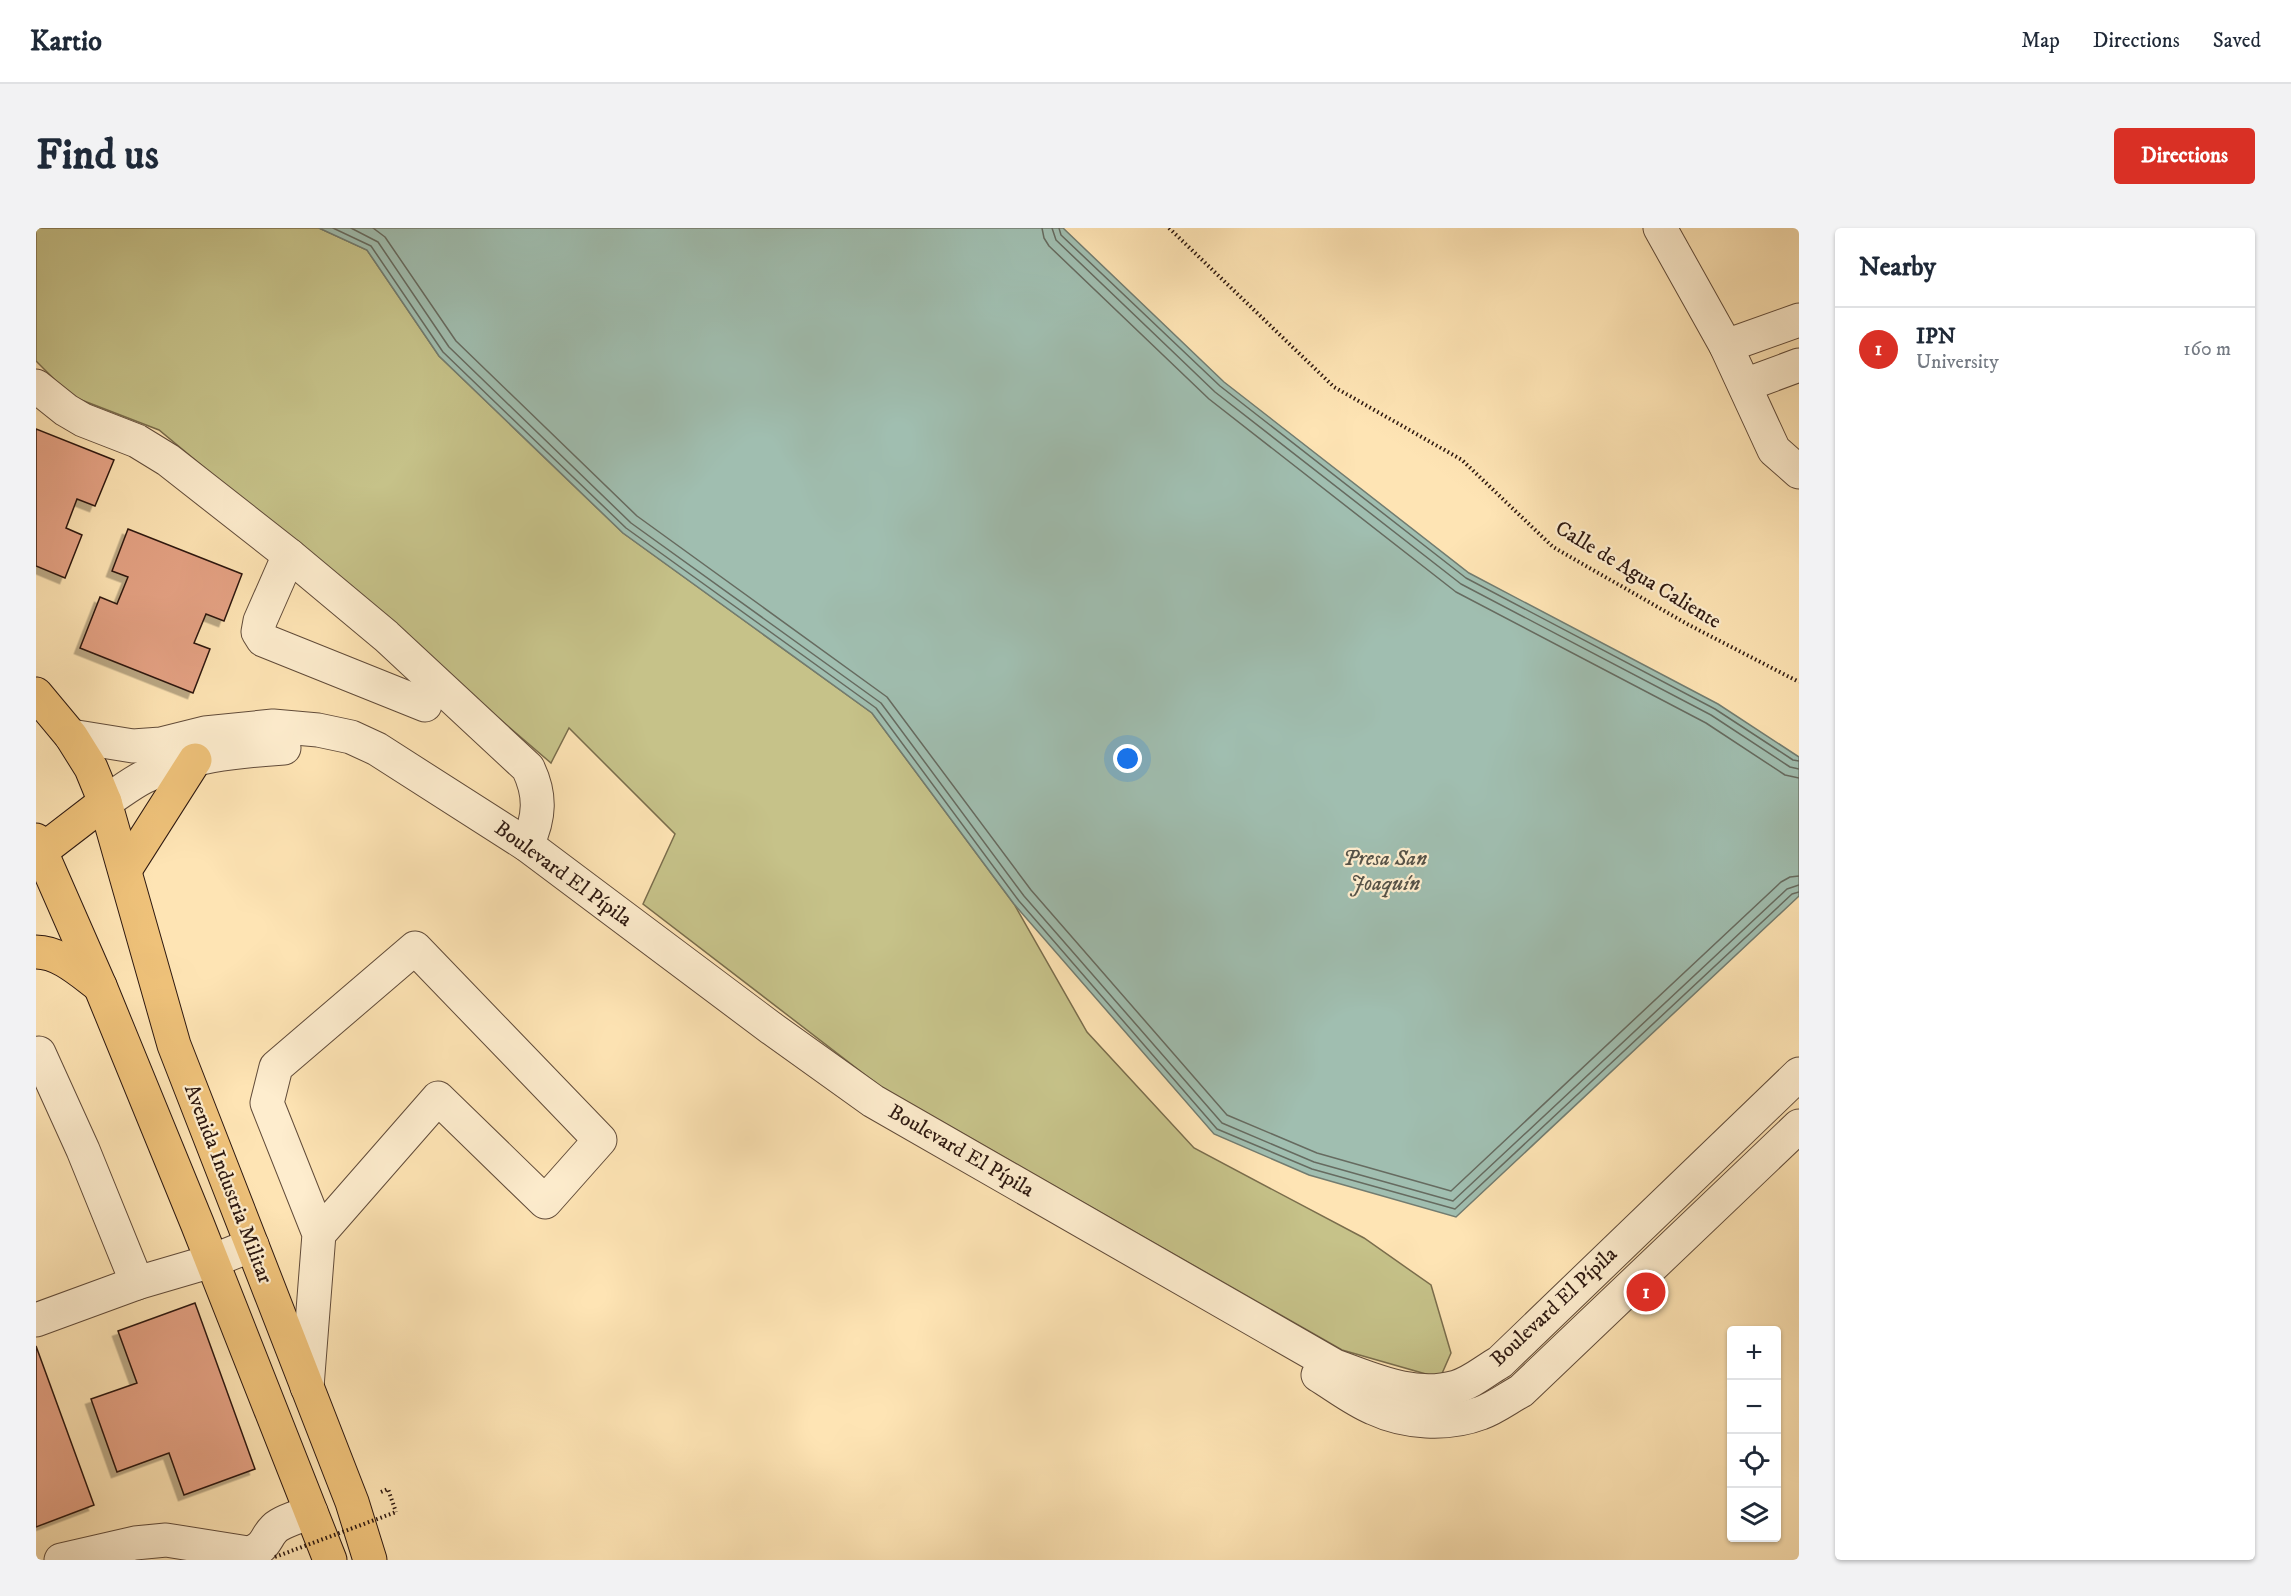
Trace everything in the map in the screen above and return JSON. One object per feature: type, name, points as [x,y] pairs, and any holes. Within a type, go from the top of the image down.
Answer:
[{"type":"main road","name":"Avenida Industria Militar","points":[[36,694],[71,736],[91,768],[105,802],[149,964],[174,1045],[352,1502],[370,1560]]},
{"type":"main road","points":[[125,870],[195,760]]},
{"type":"main road","points":[[38,848],[105,802]]},
{"type":"main road","name":"Avenida Industria Militar","points":[[38,848],[100,986],[330,1560]]},
{"type":"main road","points":[[36,952],[65,961],[100,986]]},
{"type":"main road","points":[[311,1512],[323,1508],[329,1509],[334,1515],[352,1560]]},
{"type":"street","points":[[1660,228],[1726,346],[1774,450],[1799,472]]},
{"type":"street","points":[[1726,346],[1799,320]]},
{"type":"street","points":[[1745,385],[1799,365]]},
{"type":"street","points":[[36,386],[66,410],[83,420],[137,441],[168,460],[289,555],[386,636],[528,768],[536,783],[538,815],[527,845]]},
{"type":"street","points":[[289,555],[260,621],[258,632],[263,640],[425,705]]},
{"type":"street","name":"Boulevard El Pípila","points":[[71,736],[133,746],[160,744],[205,733],[273,726],[318,730],[351,737],[377,749],[527,845],[771,1028],[869,1107],[1335,1366],[1378,1382],[1418,1392],[1457,1387],[1500,1362],[1799,1074]]},
{"type":"street","name":"Boulevard El Pípila","points":[[105,802],[143,777],[170,766],[253,750],[289,748],[320,752],[356,761],[541,879],[869,1107],[1370,1407],[1421,1421],[1452,1420],[1482,1413],[1521,1391],[1799,1126]]},
{"type":"street","points":[[307,1387],[319,1234],[267,1103],[276,1067],[415,948],[600,1140],[545,1202],[438,1098],[319,1234]]},
{"type":"street","points":[[36,1054],[39,1053],[83,1150],[137,1283]]},
{"type":"street","points":[[36,1320],[137,1283],[212,1261],[252,1245]]},
{"type":"street","points":[[62,1560],[135,1543],[166,1540],[249,1553],[258,1551],[264,1546],[277,1526],[311,1512]]},
{"type":"path","name":"Calle de Agua Caliente","points":[[1169,228],[1334,387],[1462,460],[1553,547],[1689,625],[1799,682]]},
{"type":"path","points":[[275,1557],[396,1512]]},
{"type":"shaded area","points":[[36,228],[319,228],[367,250],[439,356],[623,533],[872,713],[1014,904],[1087,1032],[1194,1148],[1364,1238],[1431,1285],[1451,1353],[1440,1378],[1342,1350],[881,1087],[643,904],[675,834],[569,728],[551,763],[159,430],[71,396],[36,361]]},
{"type":"water","name":"Presa San Joaquín","points":[[319,228],[1063,228],[1224,382],[1469,573],[1718,704],[1799,757],[1799,896],[1456,1217],[1309,1175],[1214,1134],[1014,904],[872,713],[623,533],[439,356],[367,250]]},
{"type":"building","points":[[36,429],[114,460],[95,506],[77,499],[66,528],[82,535],[65,578],[36,566]]},
{"type":"building","points":[[128,529],[242,574],[224,621],[206,614],[194,643],[210,649],[193,693],[80,648],[100,597],[117,604],[128,577],[112,571]]},
{"type":"building","points":[[195,1303],[255,1469],[184,1495],[169,1453],[117,1472],[91,1399],[137,1383],[118,1331]]},
{"type":"building","points":[[36,1346],[94,1505],[36,1527]]},
{"type":"place","name":"IPN","points":[[1646,1292]]}]
